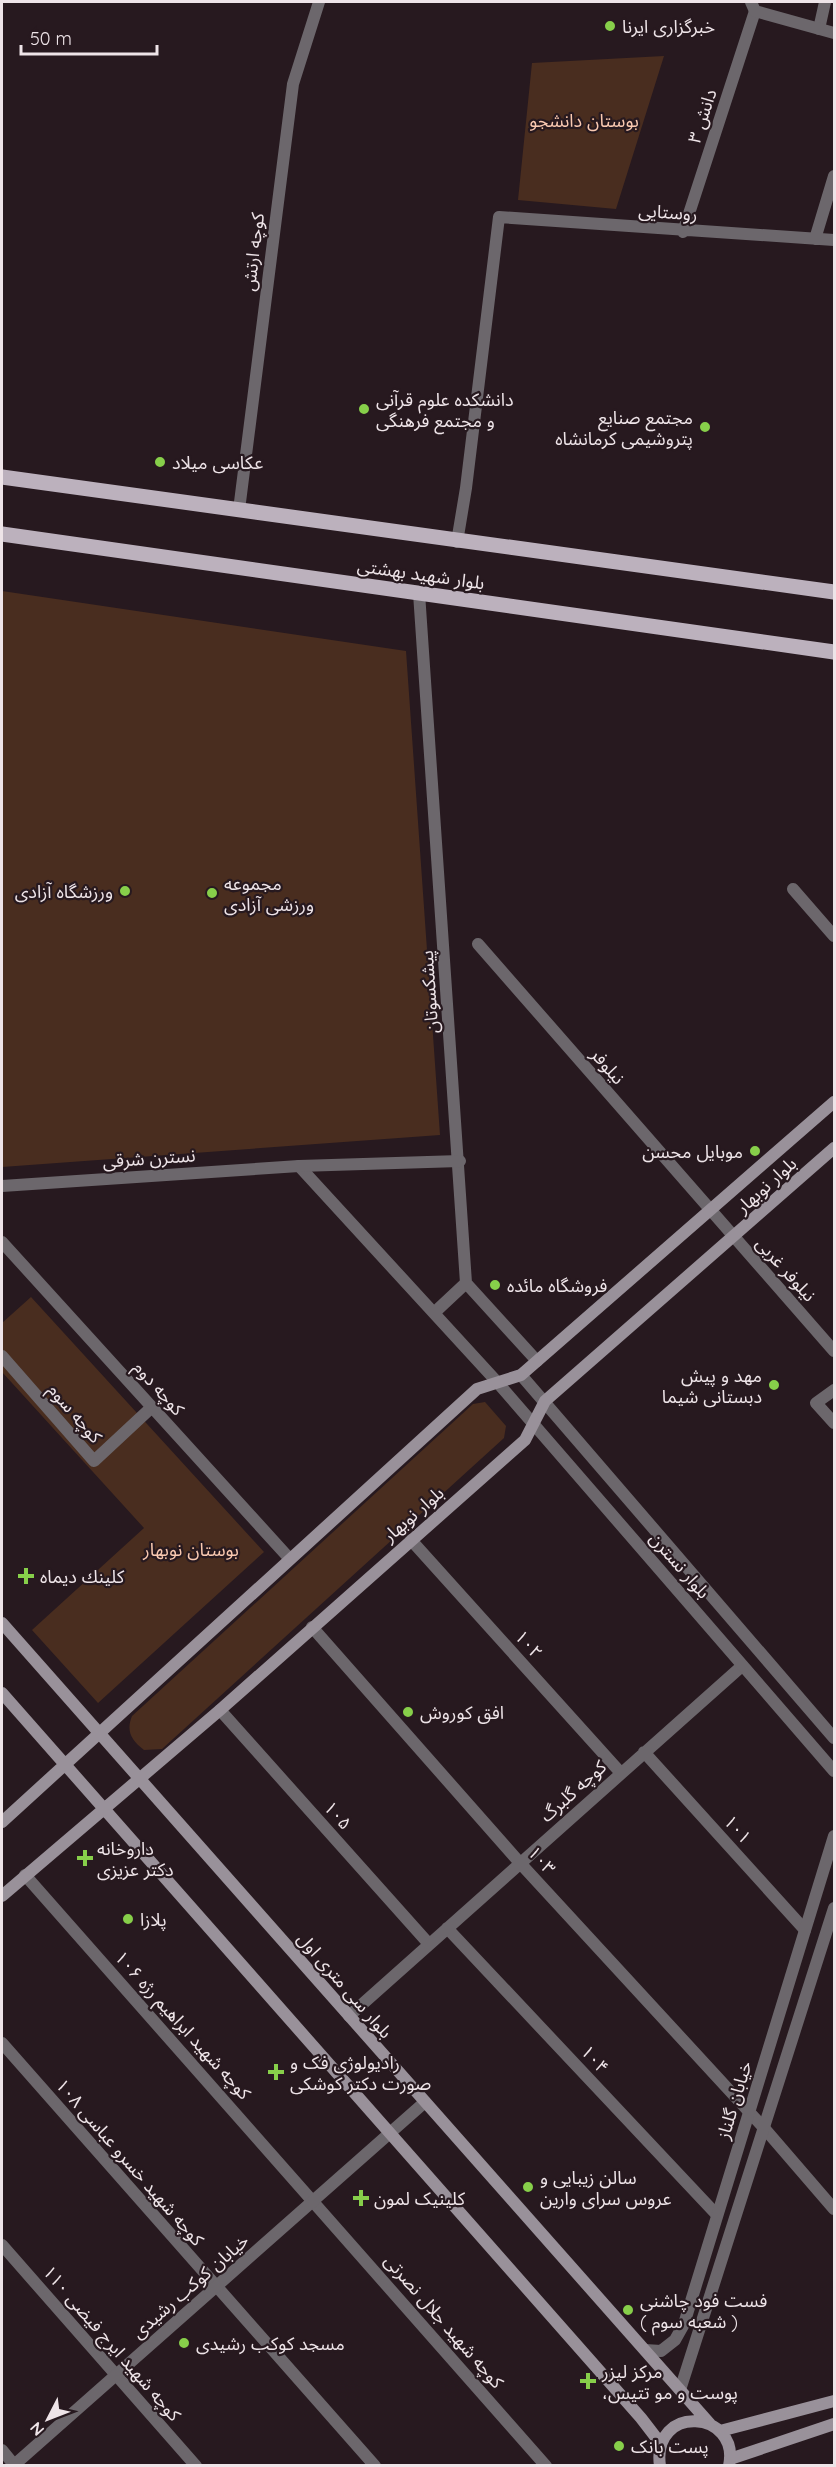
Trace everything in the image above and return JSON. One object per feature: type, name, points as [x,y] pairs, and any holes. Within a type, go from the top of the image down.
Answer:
[{"type":"main road","name":"بلوار شهید بهشتی","points":[[3,478],[834,592]]},
{"type":"main road","name":"بلوار شهید بهشتی","points":[[2,534],[834,652]]},
{"type":"main road","name":"بلوار نوبهار","points":[[2,1822],[477,1389],[521,1375],[834,1102]]},
{"type":"main road","name":"بلوار نوبهار","points":[[2,1896],[220,1710],[525,1440],[545,1401],[734,1238],[834,1148]]},
{"type":"main road","name":"بلوار سی متری اول","points":[[2,1623],[348,2016],[715,2427]]},
{"type":"main road","points":[[2,1693],[633,2409],[661,2444]]},
{"type":"main road","points":[[715,2427],[834,2401]]},
{"type":"main road","points":[[660,2466],[661,2444],[676,2425],[699,2421],[715,2427],[726,2439],[729,2464],[834,2424]]},
{"type":"street","name":"کوچه ارتش","points":[[239,510],[293,84],[319,2]]},
{"type":"street","points":[[819,29],[825,2]]},
{"type":"street","points":[[753,6],[834,33]]},
{"type":"street","name":"دانش ۳","points":[[683,232],[753,6]]},
{"type":"street","points":[[815,239],[834,176]]},
{"type":"street","name":"روستایی","points":[[457,542],[466,488],[499,217],[683,232],[834,240]]},
{"type":"street","name":"پیشکسوتان","points":[[419,593],[460,1161],[466,1283]]},
{"type":"street","points":[[793,888],[834,936]]},
{"type":"street","name":"نیلوفر","points":[[478,945],[734,1238]]},
{"type":"street","name":"نسترن شرقی","points":[[2,1186],[299,1166],[460,1161]]},
{"type":"street","points":[[299,1166],[498,1383]]},
{"type":"street","name":"نیلوفر غربی","points":[[734,1238],[834,1351]]},
{"type":"street","name":"کوچه دوم","points":[[2,1242],[289,1558]]},
{"type":"street","points":[[435,1312],[466,1283],[537,1361]]},
{"type":"street","name":"کوچه سوم","points":[[2,1356],[93,1461],[152,1407]]},
{"type":"street","name":"بلوار نسترن","points":[[521,1375],[834,1738]]},
{"type":"street","name":"بلوار نسترن","points":[[498,1383],[834,1771]]},
{"type":"street","points":[[834,1390],[816,1403],[834,1423]]},
{"type":"street","name":"۱۰۲","points":[[411,1540],[620,1772]]},
{"type":"street","name":"۱۰۳","points":[[312,1627],[520,1863],[833,2206]]},
{"type":"street","name":"کوچه گلبرگ","points":[[348,2016],[742,1666]]},
{"type":"street","name":"۱۰۵","points":[[220,1710],[429,1944]]},
{"type":"street","name":"۱۰۱","points":[[644,1752],[805,1930]]},
{"type":"street","name":"خیابان گلناز","points":[[645,2350],[661,2351],[675,2340],[684,2324],[834,1836]]},
{"type":"street","name":"کوچه شهید ابراهیم رژه ۱۰۶","points":[[25,1875],[314,2200]]},
{"type":"street","name":"خیابان گلناز","points":[[680,2390],[834,1908]]},
{"type":"street","name":"۱۰۴","points":[[447,1928],[717,2216]]},
{"type":"street","name":"کوچه شهید خسرو عباسی ۱۰۸","points":[[2,2043],[375,2466]]},
{"type":"street","name":"خیابان کوکب رشیدی","points":[[14,2465],[425,2102]]},
{"type":"street","name":"کوچه شهید جلال نصرتی","points":[[314,2200],[546,2466]]},
{"type":"street","name":"کوچه شهید ایرج فیضی ۱۱۰","points":[[2,2245],[196,2466]]},
{"type":"street","points":[[697,2283],[713,2289]]},
{"type":"street","points":[[2,2450],[14,2465]]},
{"type":"green space","name":"بوستان دانشجو","points":[[664,56],[616,209],[518,200],[532,63]]},
{"type":"green space","name":"مجموعه ورزشی آزادی","points":[[2,591],[406,651],[440,1135],[2,1167]]},
{"type":"green space","name":"بوستان نوبهار","points":[[31,1297],[264,1552],[98,1703],[32,1630],[144,1528],[2,1372],[2,1323]]},
{"type":"green space","points":[[485,1402],[506,1426],[504,1438],[162,1749],[144,1750],[136,1743],[130,1731],[132,1716],[473,1404]]},
{"type":"place","name":"خبرگزاری ایرنا","points":[[610,26]]},
{"type":"place","name":"دانشکده علوم قرآنی و مجتمع فرهنگی","points":[[364,409]]},
{"type":"place","name":"مجتمع صنایع پتروشیمی کرمانشاه","points":[[705,427]]},
{"type":"place","name":"عکاسی میلاد","points":[[160,462]]},
{"type":"place","name":"ورزشگاه آزادی","points":[[125,891]]},
{"type":"place","name":"مجموعه ورزشی آزادی","points":[[212,893]]},
{"type":"place","name":"موبایل محسن","points":[[755,1151]]},
{"type":"place","name":"فروشگاه مائده","points":[[495,1285]]},
{"type":"place","name":"مهد و پیش دبستانی شیما","points":[[774,1385]]},
{"type":"place","name":"كلينك ديماه","points":[[26,1576]]},
{"type":"place","name":"افق کوروش","points":[[408,1712]]},
{"type":"place","name":"داروخانه دکتر عزیزی","points":[[85,1858]]},
{"type":"place","name":"پلازا","points":[[128,1919]]},
{"type":"place","name":"رادیولوژی فک و صورت دکتر کوشکی","points":[[276,2072]]},
{"type":"place","name":"سالن زیبایی‌ و عروس سرای وارین","points":[[528,2187]]},
{"type":"place","name":"کلینیک لمون","points":[[361,2198]]},
{"type":"place","name":"فست فود چاشنی ( شعبه سوم )","points":[[628,2310]]},
{"type":"place","name":"مسجد کوکب رشیدی","points":[[184,2343]]},
{"type":"place","name":"مرکز لیزر ،پوست و مو تتیس","points":[[588,2381]]},
{"type":"place","name":"پست بانک","points":[[619,2446]]}]
